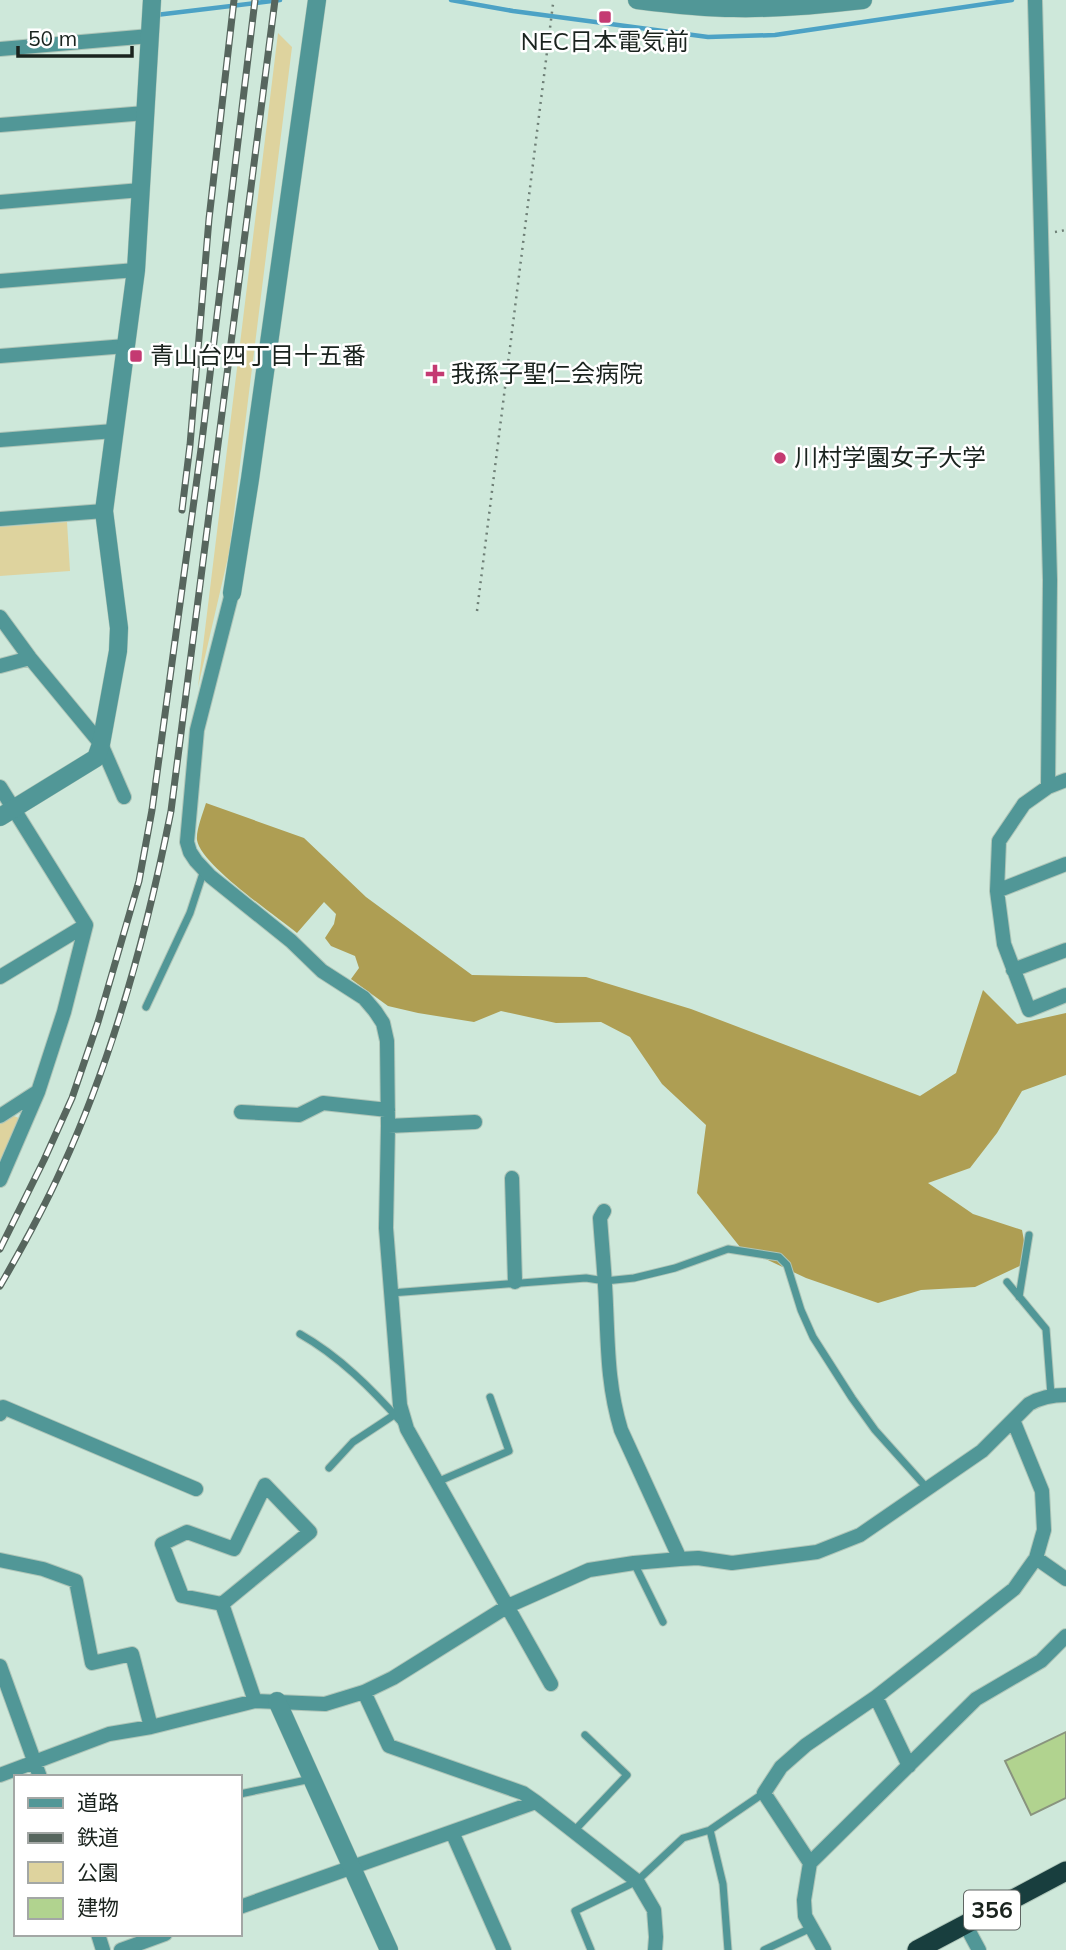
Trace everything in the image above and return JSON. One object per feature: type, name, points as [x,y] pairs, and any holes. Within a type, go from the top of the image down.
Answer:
[{"type":"highway","name":"356","points":[[917,1950],[1066,1871]]},
{"type":"street","points":[[7,813],[96,758],[118,651],[119,628],[104,511],[136,270],[152,0]]},
{"type":"street","points":[[317,0],[232,593],[197,730],[187,842],[190,852],[204,870],[323,971],[364,998],[383,1023],[387,1041],[386,1228],[400,1405],[407,1429],[551,1684]]},
{"type":"street","points":[[637,0],[735,8],[805,6],[863,0]]},
{"type":"street","points":[[1035,4],[1050,580],[1048,787]]},
{"type":"street","points":[[0,49],[149,36]]},
{"type":"street","points":[[0,125],[145,113]]},
{"type":"street","points":[[0,202],[141,190]]},
{"type":"street","points":[[0,281],[136,270]]},
{"type":"street","points":[[0,356],[126,346]]},
{"type":"street","points":[[0,440],[114,431]]},
{"type":"street","points":[[0,519],[104,511]]},
{"type":"street","points":[[0,617],[101,744],[124,797]]},
{"type":"street","points":[[0,666],[30,658]]},
{"type":"street","points":[[1066,780],[1048,787],[1024,804],[999,841],[997,891],[1004,944],[1029,1010],[1066,995]]},
{"type":"street","points":[[0,787],[7,813],[86,925],[64,1013],[38,1092],[0,1180]]},
{"type":"street","points":[[997,891],[1066,864]]},
{"type":"street","points":[[0,978],[86,925]]},
{"type":"street","points":[[1013,970],[1066,950]]},
{"type":"street","points":[[0,1116],[38,1092]]},
{"type":"street","points":[[241,1112],[299,1115],[323,1103],[388,1110]]},
{"type":"street","points":[[388,1126],[475,1122]]},
{"type":"street","points":[[512,1178],[515,1282]]},
{"type":"street","points":[[604,1211],[600,1218],[610,1386],[615,1409],[621,1430],[680,1559]]},
{"type":"street","points":[[0,1775],[108,1734],[151,1727],[256,1701],[325,1704],[364,1692],[393,1678],[508,1606],[589,1570],[698,1558],[732,1563],[817,1552],[860,1535],[982,1451],[1029,1404],[1038,1398],[1059,1395]]},
{"type":"street","points":[[0,1414],[3,1407],[196,1489]]},
{"type":"street","points":[[810,1863],[764,1793],[781,1767],[806,1745],[876,1698],[1014,1589],[1035,1558],[1044,1530],[1042,1492],[1013,1420]]},
{"type":"street","points":[[265,1485],[310,1532],[222,1604],[182,1596],[162,1544],[187,1532],[234,1549],[265,1485]]},
{"type":"street","points":[[1035,1558],[1066,1579]]},
{"type":"street","points":[[0,1560],[43,1569],[76,1581],[92,1663],[132,1654],[151,1727]]},
{"type":"street","points":[[222,1604],[256,1701]]},
{"type":"street","points":[[824,1950],[805,1916],[804,1900],[810,1863],[976,1699],[1041,1661],[1066,1636]]},
{"type":"street","points":[[0,1666],[39,1775]]},
{"type":"street","points":[[364,1692],[389,1746],[523,1793],[637,1881],[654,1910],[655,1950]]},
{"type":"street","points":[[876,1698],[909,1766]]},
{"type":"street","points":[[277,1701],[390,1950]]},
{"type":"street","points":[[242,1906],[536,1802]]},
{"type":"street","points":[[452,1832],[503,1950]]},
{"type":"street","points":[[965,1924],[979,1950]]},
{"type":"street","points":[[121,1950],[160,1936]]},
{"type":"lane","points":[[146,1007],[190,913],[204,870]]},
{"type":"lane","points":[[1019,1297],[1029,1235]]},
{"type":"lane","points":[[391,1293],[515,1282],[634,1278],[664,1271],[728,1249],[779,1257],[787,1265],[801,1310],[813,1336],[852,1398],[875,1430],[927,1488]]},
{"type":"lane","points":[[1007,1282],[1046,1329],[1059,1395]]},
{"type":"lane","points":[[300,1334],[323,1347],[383,1402],[407,1429]]},
{"type":"lane","points":[[437,1482],[509,1451],[490,1397]]},
{"type":"lane","points":[[329,1468],[353,1442],[394,1415]]},
{"type":"lane","points":[[634,1563],[663,1622]]},
{"type":"lane","points":[[574,1832],[627,1775],[585,1735]]},
{"type":"lane","points":[[242,1794],[312,1779]]},
{"type":"lane","points":[[591,1950],[575,1911],[637,1881],[683,1838],[710,1830],[764,1793]]},
{"type":"lane","points":[[710,1830],[723,1884],[728,1950]]},
{"type":"lane","points":[[764,1950],[811,1927]]},
{"type":"path","points":[[477,611],[553,4]]},
{"type":"green space","points":[[278,33],[292,47],[229,553],[198,687]]},
{"type":"green space","points":[[67,522],[70,571],[0,576],[0,527]]},
{"type":"green space","points":[[11,1115],[19,1118],[0,1163],[0,1122]]},
{"type":"shaded area","points":[[206,803],[304,838],[366,897],[472,975],[586,977],[691,1009],[920,1096],[956,1073],[983,990],[1017,1024],[1066,1013],[1066,1075],[1022,1091],[997,1133],[970,1168],[928,1183],[973,1214],[1022,1230],[1028,1262],[975,1287],[921,1290],[878,1303],[806,1278],[740,1247],[697,1193],[706,1125],[662,1084],[630,1037],[601,1022],[556,1023],[501,1011],[474,1022],[388,1006],[351,979],[359,968],[355,956],[331,946],[325,938],[334,924],[336,914],[324,902],[297,933],[211,863],[197,840]]},
{"type":"building","points":[[1066,1732],[1066,1798],[1031,1815],[1005,1761]]},
{"type":"waterway","points":[[156,15],[280,0]]},
{"type":"waterway","points":[[451,0],[708,37],[775,35],[1012,0]]},
{"type":"railway","points":[[182,510],[209,219],[234,0]]},
{"type":"railway","points":[[0,1249],[72,1098],[98,1022],[139,881],[152,810],[201,449],[255,0]]},
{"type":"railway","points":[[0,1286],[55,1183],[98,1082],[140,948],[162,857],[171,811],[275,0]]},
{"type":"place","name":"NEC日本電気前","points":[[605,17]]},
{"type":"place","name":"青山台四丁目十五番","points":[[136,356]]},
{"type":"place","name":"我孫子聖仁会病院","points":[[435,374]]},
{"type":"place","name":"川村学園女子大学","points":[[780,458]]}]
